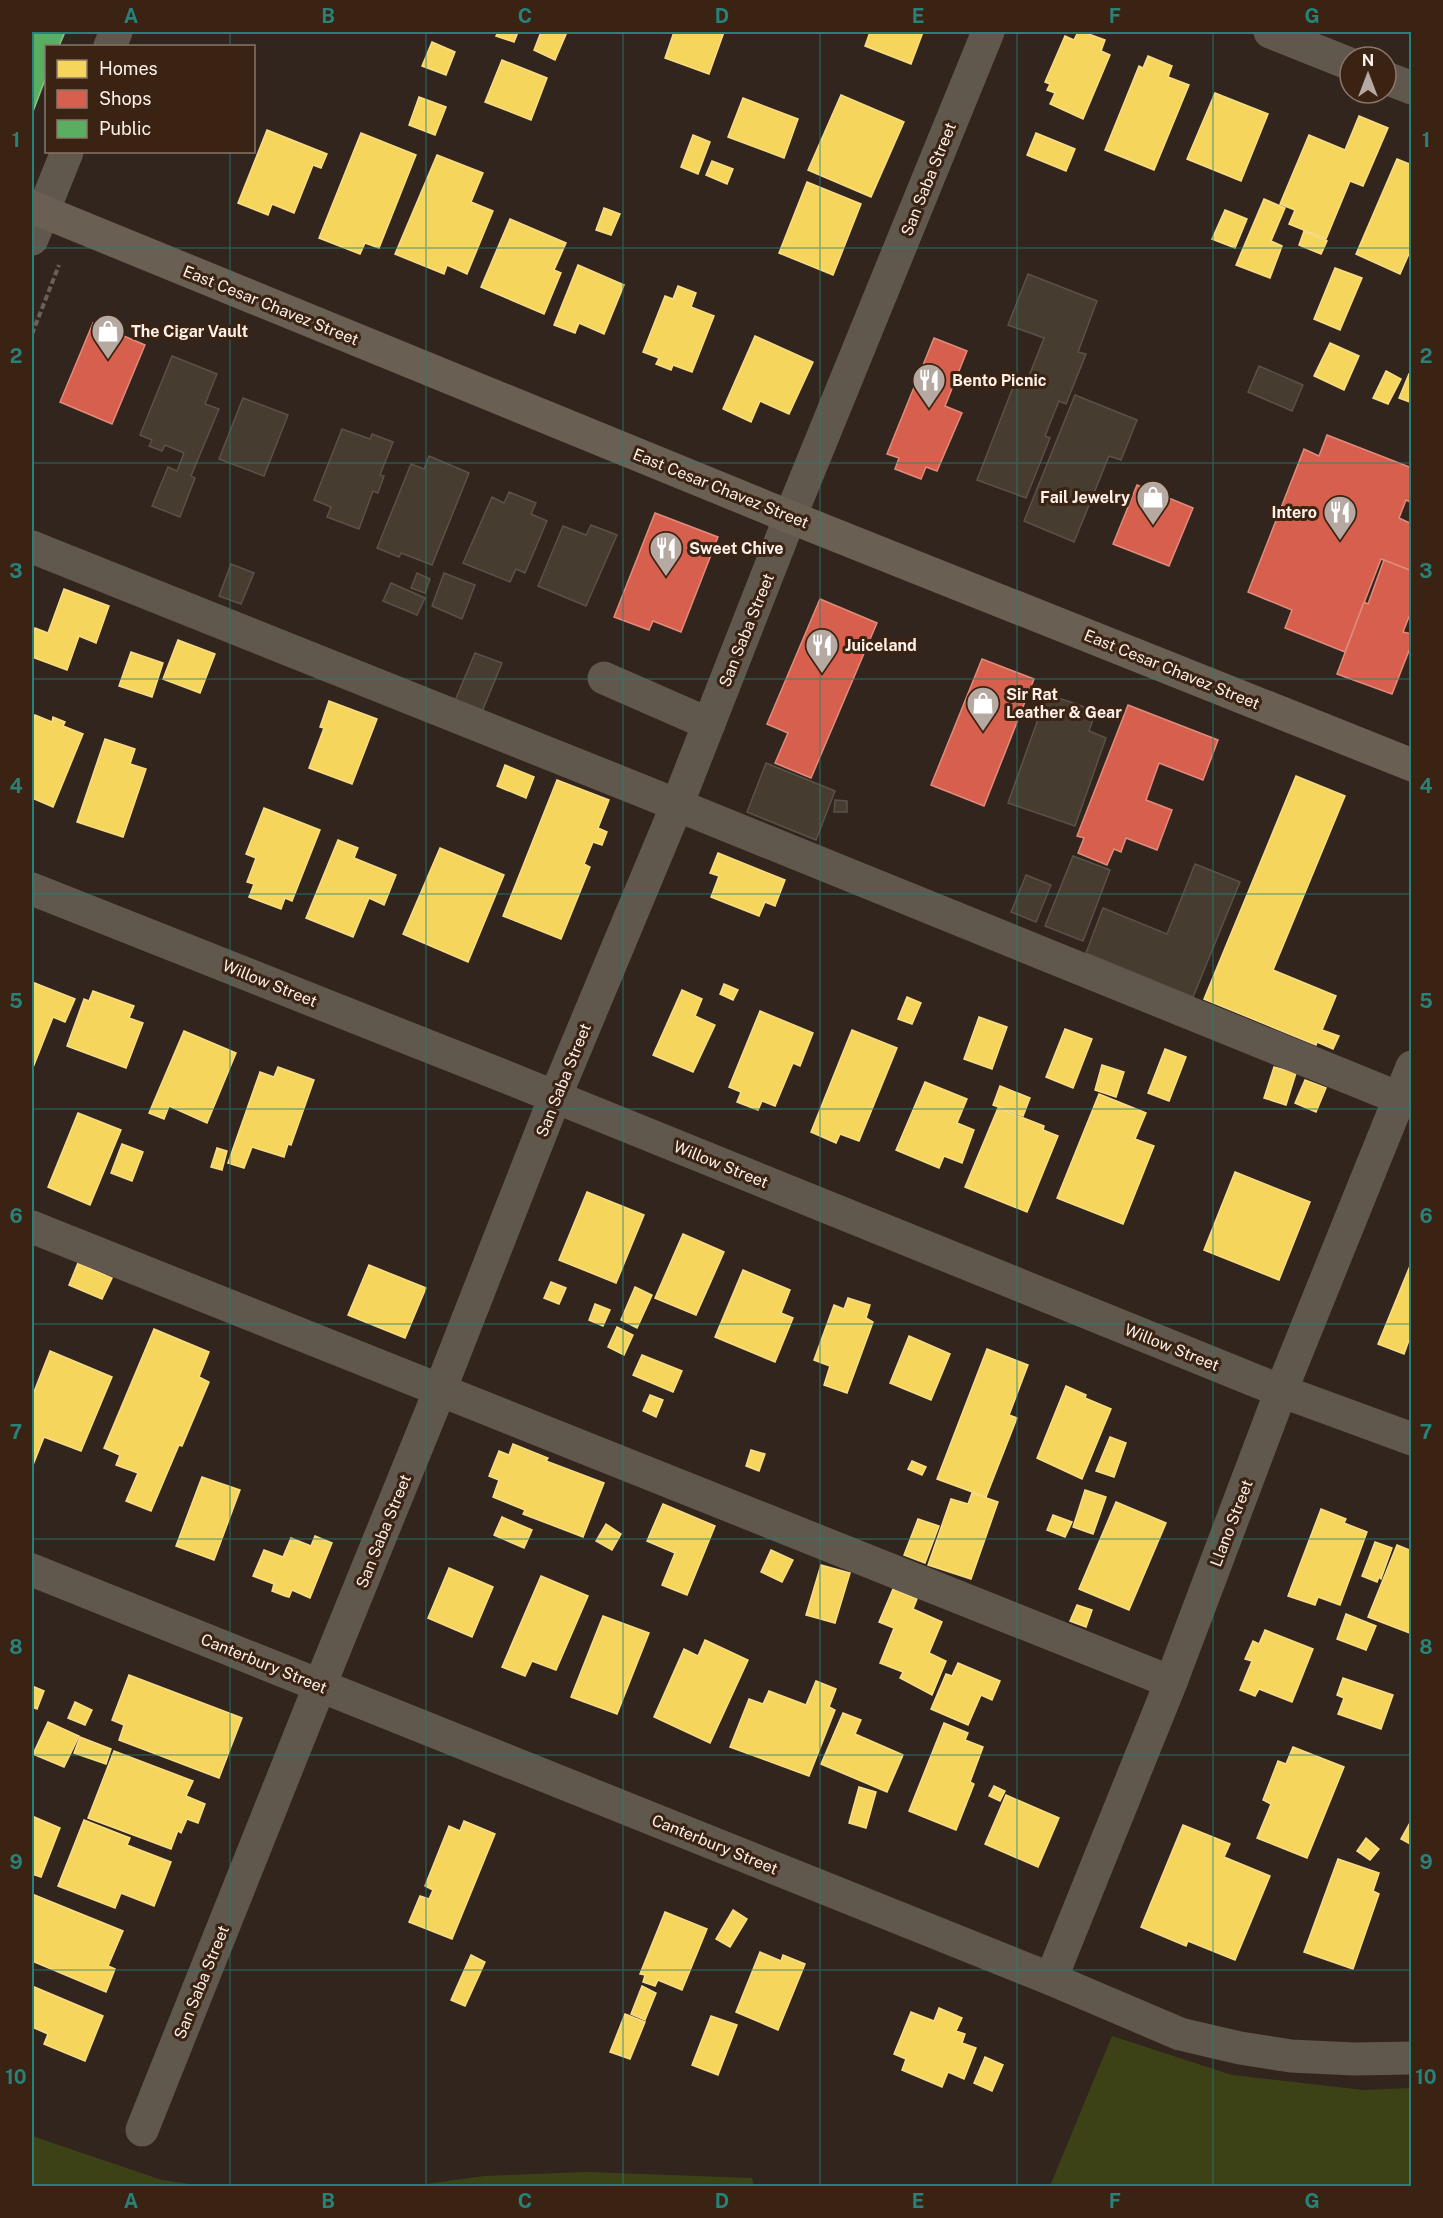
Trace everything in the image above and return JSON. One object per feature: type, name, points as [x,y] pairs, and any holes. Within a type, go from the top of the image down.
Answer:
[{"type":"main road","name":"East Cesar Chavez Street","points":[[35,219],[1412,765]]},
{"type":"street","name":"San Saba Street","points":[[142,2130],[441,1390],[555,1097],[677,805],[790,517],[988,32]]},
{"type":"street","points":[[1270,32],[1338,59]]},
{"type":"street","points":[[35,219],[67,153]]},
{"type":"street","points":[[32,547],[677,805],[1399,1098]]},
{"type":"street","points":[[604,678],[709,724]]},
{"type":"street","name":"Willow Street","points":[[32,889],[555,1097],[1281,1391],[1412,1439]]},
{"type":"street","name":"Llano Street","points":[[1051,1979],[1171,1682],[1281,1391],[1412,1067]]},
{"type":"street","points":[[32,1227],[1171,1682]]},
{"type":"street","name":"Canterbury Street","points":[[32,1570],[1051,1979],[1180,2034],[1240,2048],[1291,2056],[1354,2059],[1412,2058]]},
{"type":"green space","points":[[1112,2036],[1232,2075],[1363,2090],[1411,2088],[1411,2186],[1050,2186]]},
{"type":"green space","points":[[32,2136],[162,2180],[205,2186],[32,2186]]},
{"type":"green space","points":[[587,2172],[752,2178],[754,2186],[411,2186],[484,2176]]},
{"type":"building: Homes","points":[[498,32],[518,32],[514,42],[496,36]]},
{"type":"building: Homes","points":[[541,32],[567,32],[555,60],[534,50]]},
{"type":"building: Homes","points":[[674,32],[724,32],[709,74],[665,58]]},
{"type":"building: Homes","points":[[870,32],[923,32],[911,64],[865,46]]},
{"type":"building: Homes","points":[[1078,32],[1105,40],[1101,51],[1110,55],[1083,119],[1050,104],[1055,93],[1047,90],[1050,84],[1045,82],[1065,36],[1074,40]]},
{"type":"building: Homes","points":[[432,42],[455,52],[446,75],[422,66]]},
{"type":"building: Homes","points":[[1148,56],[1172,66],[1168,77],[1189,85],[1154,170],[1105,150],[1139,66],[1143,68]]},
{"type":"building: Homes","points":[[502,60],[547,78],[531,120],[485,102]]},
{"type":"building: Homes","points":[[1215,93],[1268,114],[1241,181],[1187,159]]},
{"type":"building: Homes","points":[[841,95],[904,122],[871,197],[808,170]]},
{"type":"building: Homes","points":[[419,97],[446,107],[435,135],[409,125]]},
{"type":"building: Homes","points":[[743,98],[798,119],[784,158],[728,137]]},
{"type":"building: Homes","points":[[1359,116],[1388,128],[1363,186],[1350,181],[1326,239],[1289,224],[1295,210],[1280,204],[1309,135],[1345,150]]},
{"type":"building: Homes","points":[[267,130],[327,154],[321,168],[313,165],[294,213],[272,204],[268,215],[238,203]]},
{"type":"building: Homes","points":[[361,133],[416,155],[379,248],[365,243],[360,254],[319,238]]},
{"type":"building: Homes","points":[[1036,133],[1075,149],[1066,171],[1027,155]]},
{"type":"building: Homes","points":[[693,135],[710,142],[698,174],[681,167]]},
{"type":"building: Homes","points":[[437,155],[483,173],[471,202],[493,211],[467,274],[447,265],[444,274],[395,254]]},
{"type":"building: Homes","points":[[1397,159],[1412,165],[1412,247],[1400,274],[1356,254]]},
{"type":"building: Homes","points":[[712,161],[733,169],[727,184],[706,175]]},
{"type":"building: Homes","points":[[807,182],[861,204],[833,275],[779,253]]},
{"type":"building: Homes","points":[[1264,199],[1285,208],[1271,241],[1282,246],[1270,278],[1236,265]]},
{"type":"building: Homes","points":[[604,208],[620,214],[611,235],[596,230]]},
{"type":"building: Homes","points":[[1225,210],[1247,219],[1235,248],[1212,239]]},
{"type":"building: Homes","points":[[510,219],[566,243],[554,270],[561,273],[544,314],[481,287]]},
{"type":"building: Homes","points":[[1304,231],[1327,241],[1321,254],[1299,245]]},
{"type":"building: Homes","points":[[578,265],[624,285],[604,334],[579,323],[575,333],[554,325]]},
{"type":"building: Homes","points":[[1335,268],[1362,278],[1340,330],[1314,319]]},
{"type":"building: Homes","points":[[678,286],[696,293],[691,307],[714,316],[692,372],[673,365],[671,370],[656,364],[659,358],[643,352],[665,296],[673,299]]},
{"type":"building: Homes","points":[[755,336],[813,362],[789,414],[760,401],[751,422],[723,409]]},
{"type":"building: Homes","points":[[1330,343],[1359,356],[1344,390],[1314,376]]},
{"type":"building: Homes","points":[[1386,371],[1401,379],[1388,404],[1373,398]]},
{"type":"building: Homes","points":[[1409,374],[1412,375],[1412,403],[1399,398]]},
{"type":"building: Homes","points":[[64,589],[109,606],[96,643],[79,636],[67,670],[32,657],[32,638],[35,628],[48,633]]},
{"type":"building: Homes","points":[[178,640],[215,654],[200,693],[163,679]]},
{"type":"building: Homes","points":[[131,652],[163,663],[152,697],[119,686]]},
{"type":"building: Homes","points":[[329,701],[377,719],[352,784],[309,768],[324,728],[320,727]]},
{"type":"building: Homes","points":[[35,715],[52,722],[53,717],[65,722],[63,726],[83,734],[53,807],[32,798],[32,723]]},
{"type":"building: Homes","points":[[105,739],[135,749],[130,764],[146,769],[123,837],[77,822]]},
{"type":"building: Homes","points":[[505,765],[534,777],[526,798],[497,786]]},
{"type":"building: Homes","points":[[1296,776],[1345,796],[1273,970],[1336,996],[1322,1030],[1339,1036],[1333,1049],[1317,1042],[1316,1045],[1204,999]]},
{"type":"building: Homes","points":[[557,780],[609,800],[598,828],[607,832],[602,845],[593,842],[584,864],[590,867],[561,939],[503,916]]},
{"type":"building: Homes","points":[[264,808],[320,830],[292,901],[285,898],[281,909],[249,897],[254,884],[247,882],[256,858],[246,854]]},
{"type":"building: Homes","points":[[338,840],[358,848],[354,858],[396,875],[384,905],[369,898],[353,937],[306,918]]},
{"type":"building: Homes","points":[[440,848],[504,875],[468,962],[403,934]]},
{"type":"building: Homes","points":[[718,853],[785,880],[775,906],[765,902],[759,916],[711,897],[719,876],[710,873]]},
{"type":"building: Homes","points":[[32,982],[75,999],[65,1022],[53,1017],[32,1070]]},
{"type":"building: Homes","points":[[724,984],[738,990],[733,1000],[720,994]]},
{"type":"building: Homes","points":[[682,990],[702,999],[695,1016],[715,1025],[693,1072],[653,1055]]},
{"type":"building: Homes","points":[[93,991],[134,1006],[129,1018],[143,1023],[126,1068],[67,1046],[84,999],[89,1001]]},
{"type":"building: Homes","points":[[907,997],[921,1003],[912,1024],[898,1019]]},
{"type":"building: Homes","points":[[760,1011],[813,1033],[800,1066],[793,1063],[775,1106],[762,1101],[758,1110],[737,1102],[741,1092],[729,1087]]},
{"type":"building: Homes","points":[[979,1017],[1007,1027],[992,1069],[964,1059]]},
{"type":"building: Homes","points":[[1065,1029],[1092,1039],[1073,1088],[1046,1077]]},
{"type":"building: Homes","points":[[852,1030],[897,1048],[859,1141],[840,1134],[836,1143],[811,1132]]},
{"type":"building: Homes","points":[[184,1031],[236,1053],[207,1123],[169,1106],[164,1119],[149,1113]]},
{"type":"building: Homes","points":[[1165,1049],[1186,1057],[1169,1101],[1148,1093]]},
{"type":"building: Homes","points":[[1102,1065],[1124,1072],[1116,1097],[1095,1090]]},
{"type":"building: Homes","points":[[278,1067],[314,1080],[291,1145],[288,1144],[284,1157],[252,1147],[244,1168],[228,1163],[260,1072],[274,1077]]},
{"type":"building: Homes","points":[[1274,1067],[1296,1073],[1286,1105],[1264,1098]]},
{"type":"building: Homes","points":[[1305,1080],[1326,1088],[1316,1112],[1295,1103]]},
{"type":"building: Homes","points":[[925,1082],[967,1099],[957,1123],[974,1130],[962,1163],[944,1156],[939,1168],[896,1150]]},
{"type":"building: Homes","points":[[1000,1086],[1030,1098],[1023,1116],[993,1105]]},
{"type":"building: Homes","points":[[1099,1094],[1146,1113],[1135,1139],[1154,1146],[1123,1224],[1057,1198]]},
{"type":"building: Homes","points":[[998,1108],[1044,1126],[1043,1130],[1058,1136],[1027,1212],[965,1187]]},
{"type":"building: Homes","points":[[78,1113],[121,1130],[90,1205],[48,1187]]},
{"type":"building: Homes","points":[[122,1144],[143,1152],[132,1181],[111,1173]]},
{"type":"building: Homes","points":[[217,1148],[227,1151],[222,1170],[211,1167]]},
{"type":"building: Homes","points":[[1235,1172],[1310,1202],[1279,1280],[1204,1250]]},
{"type":"building: Homes","points":[[587,1192],[644,1215],[616,1283],[559,1260]]},
{"type":"building: Homes","points":[[683,1234],[724,1252],[696,1315],[655,1298]]},
{"type":"building: Homes","points":[[1412,1261],[1412,1341],[1409,1340],[1404,1354],[1378,1344]]},
{"type":"building: Homes","points":[[78,1263],[112,1278],[102,1299],[69,1285]]},
{"type":"building: Homes","points":[[369,1265],[426,1288],[405,1338],[348,1315]]},
{"type":"building: Homes","points":[[743,1270],[790,1290],[781,1313],[793,1318],[775,1362],[715,1337]]},
{"type":"building: Homes","points":[[551,1282],[566,1288],[559,1304],[544,1298]]},
{"type":"building: Homes","points":[[635,1287],[652,1295],[637,1328],[621,1320]]},
{"type":"building: Homes","points":[[848,1298],[870,1305],[866,1318],[873,1322],[847,1393],[824,1385],[830,1366],[814,1360],[834,1305],[844,1309]]},
{"type":"building: Homes","points":[[595,1304],[610,1310],[603,1326],[589,1320]]},
{"type":"building: Homes","points":[[617,1327],[633,1335],[624,1355],[608,1347]]},
{"type":"building: Homes","points":[[154,1329],[209,1352],[199,1377],[209,1382],[151,1511],[126,1501],[138,1473],[116,1465],[120,1455],[104,1448]]},
{"type":"building: Homes","points":[[909,1336],[950,1354],[931,1400],[890,1383]]},
{"type":"building: Homes","points":[[987,1349],[1028,1365],[1009,1415],[1017,1418],[986,1497],[937,1479]]},
{"type":"building: Homes","points":[[50,1351],[112,1377],[81,1451],[44,1437],[33,1465],[32,1397]]},
{"type":"building: Homes","points":[[642,1355],[682,1371],[673,1392],[633,1375]]},
{"type":"building: Homes","points":[[1066,1386],[1086,1395],[1085,1398],[1111,1409],[1082,1479],[1037,1458]]},
{"type":"building: Homes","points":[[650,1395],[663,1400],[656,1417],[643,1411]]},
{"type":"building: Homes","points":[[1110,1437],[1126,1443],[1114,1477],[1096,1471]]},
{"type":"building: Homes","points":[[513,1444],[548,1458],[546,1461],[604,1483],[583,1537],[523,1514],[525,1510],[493,1497],[499,1480],[489,1476],[499,1451],[509,1455]]},
{"type":"building: Homes","points":[[751,1450],[765,1454],[759,1471],[746,1466]]},
{"type":"building: Homes","points":[[912,1461],[926,1467],[922,1475],[908,1469]]},
{"type":"building: Homes","points":[[202,1477],[240,1490],[214,1560],[176,1546]]},
{"type":"building: Homes","points":[[1085,1490],[1106,1497],[1093,1534],[1073,1527]]},
{"type":"building: Homes","points":[[972,1493],[998,1502],[971,1579],[928,1565],[951,1499],[968,1504]]},
{"type":"building: Homes","points":[[1116,1502],[1166,1523],[1129,1610],[1079,1589]]},
{"type":"building: Homes","points":[[663,1504],[715,1526],[687,1595],[662,1585],[675,1553],[647,1541]]},
{"type":"building: Homes","points":[[1321,1509],[1346,1519],[1344,1523],[1367,1532],[1340,1605],[1318,1597],[1315,1605],[1288,1596]]},
{"type":"building: Homes","points":[[1053,1515],[1072,1522],[1065,1537],[1047,1530]]},
{"type":"building: Homes","points":[[502,1517],[532,1530],[524,1548],[494,1535]]},
{"type":"building: Homes","points":[[918,1519],[939,1526],[925,1563],[904,1555]]},
{"type":"building: Homes","points":[[606,1524],[621,1534],[612,1550],[596,1541]]},
{"type":"building: Homes","points":[[315,1536],[332,1543],[310,1598],[292,1590],[289,1597],[272,1591],[274,1584],[253,1576],[264,1550],[283,1557],[291,1538],[311,1546]]},
{"type":"building: Homes","points":[[1375,1542],[1392,1548],[1381,1579],[1379,1577],[1377,1582],[1362,1576]]},
{"type":"building: Homes","points":[[1397,1545],[1412,1551],[1412,1634],[1368,1617]]},
{"type":"building: Homes","points":[[771,1550],[793,1560],[782,1582],[761,1572]]},
{"type":"building: Homes","points":[[821,1565],[850,1573],[835,1623],[806,1615]]},
{"type":"building: Homes","points":[[449,1568],[493,1587],[472,1637],[428,1618]]},
{"type":"building: Homes","points":[[541,1576],[588,1596],[556,1670],[532,1661],[525,1676],[502,1667]]},
{"type":"building: Homes","points":[[893,1589],[917,1599],[913,1609],[942,1622],[929,1653],[946,1661],[932,1695],[900,1678],[903,1672],[880,1663],[894,1628],[879,1622]]},
{"type":"building: Homes","points":[[1077,1605],[1092,1610],[1086,1627],[1070,1621]]},
{"type":"building: Homes","points":[[1346,1614],[1376,1626],[1366,1650],[1337,1639]]},
{"type":"building: Homes","points":[[603,1616],[649,1633],[617,1714],[571,1697]]},
{"type":"building: Homes","points":[[1265,1630],[1313,1649],[1292,1702],[1259,1689],[1255,1696],[1240,1690],[1252,1661],[1245,1659],[1253,1641],[1259,1644]]},
{"type":"building: Homes","points":[[705,1640],[748,1660],[710,1743],[654,1717],[684,1649],[698,1656]]},
{"type":"building: Homes","points":[[958,1663],[1000,1681],[992,1700],[981,1695],[968,1725],[931,1709],[946,1674],[952,1676]]},
{"type":"building: Homes","points":[[129,1675],[242,1718],[219,1778],[119,1740],[124,1725],[112,1720]]},
{"type":"building: Homes","points":[[1343,1678],[1393,1695],[1381,1729],[1338,1714],[1344,1698],[1337,1695]]},
{"type":"building: Homes","points":[[816,1681],[836,1689],[829,1707],[835,1710],[809,1776],[730,1747],[749,1699],[763,1704],[769,1691],[806,1705]]},
{"type":"building: Homes","points":[[32,1686],[44,1691],[37,1709],[32,1707]]},
{"type":"building: Homes","points":[[75,1702],[92,1710],[85,1725],[68,1718]]},
{"type":"building: Homes","points":[[843,1713],[861,1720],[855,1734],[903,1755],[887,1792],[821,1764]]},
{"type":"building: Homes","points":[[48,1722],[79,1736],[64,1767],[33,1754]]},
{"type":"building: Homes","points":[[944,1723],[968,1733],[965,1740],[983,1747],[970,1782],[974,1784],[956,1830],[909,1811]]},
{"type":"building: Homes","points":[[80,1737],[111,1749],[106,1764],[74,1753]]},
{"type":"building: Homes","points":[[1293,1747],[1344,1767],[1307,1858],[1257,1838],[1271,1804],[1263,1800],[1278,1761],[1286,1764]]},
{"type":"building: Homes","points":[[114,1751],[193,1781],[186,1796],[205,1804],[198,1823],[187,1819],[181,1833],[178,1831],[171,1849],[88,1818]]},
{"type":"building: Homes","points":[[994,1786],[1005,1791],[1000,1801],[989,1796]]},
{"type":"building: Homes","points":[[859,1787],[876,1792],[866,1828],[849,1823]]},
{"type":"building: Homes","points":[[1006,1795],[1059,1818],[1038,1867],[985,1844]]},
{"type":"building: Homes","points":[[32,1816],[60,1828],[41,1877],[32,1874]]},
{"type":"building: Homes","points":[[1412,1819],[1412,1845],[1401,1839]]},
{"type":"building: Homes","points":[[84,1820],[130,1838],[127,1845],[171,1862],[154,1906],[121,1893],[115,1908],[58,1886]]},
{"type":"building: Homes","points":[[464,1821],[495,1834],[452,1939],[409,1922],[420,1896],[429,1899],[433,1890],[425,1886],[449,1826],[460,1831]]},
{"type":"building: Homes","points":[[1183,1825],[1230,1844],[1224,1857],[1270,1876],[1235,1960],[1188,1941],[1186,1946],[1141,1927]]},
{"type":"building: Homes","points":[[1366,1838],[1379,1849],[1370,1860],[1357,1851]]},
{"type":"building: Homes","points":[[1338,1859],[1379,1873],[1373,1891],[1379,1894],[1353,1969],[1304,1952]]},
{"type":"building: Homes","points":[[32,1894],[123,1931],[108,1966],[115,1969],[106,1992],[32,1961]]},
{"type":"building: Homes","points":[[733,1910],[747,1919],[730,1947],[716,1939]]},
{"type":"building: Homes","points":[[665,1912],[707,1929],[682,1990],[658,1980],[655,1986],[643,1982],[645,1975],[640,1974]]},
{"type":"building: Homes","points":[[760,1952],[781,1961],[783,1955],[805,1964],[778,2030],[736,2012]]},
{"type":"building: Homes","points":[[471,1955],[485,1962],[465,2006],[451,2000]]},
{"type":"building: Homes","points":[[32,1986],[103,2016],[85,2061],[44,2044],[48,2034],[32,2027]]},
{"type":"building: Homes","points":[[642,1986],[656,1993],[645,2020],[631,2014]]},
{"type":"building: Homes","points":[[939,2008],[962,2018],[956,2031],[965,2034],[962,2043],[976,2048],[964,2079],[948,2072],[942,2087],[902,2070],[906,2059],[894,2054],[911,2012],[934,2021]]},
{"type":"building: Homes","points":[[625,2014],[645,2022],[630,2059],[610,2052]]},
{"type":"building: Homes","points":[[711,2016],[737,2025],[718,2075],[692,2065]]},
{"type":"building: Homes","points":[[985,2057],[1003,2065],[992,2091],[974,2083]]},
{"type":"building: Shops","points":[[93,323],[145,345],[112,424],[60,402]]},
{"type":"building: Shops","name":"Bento Picnic","points":[[934,338],[967,351],[945,406],[962,413],[937,471],[926,467],[921,479],[895,469],[899,458],[887,454]]},
{"type":"building: Shops","name":"Intero","points":[[1327,435],[1412,468],[1412,503],[1406,500],[1399,518],[1412,524],[1412,571],[1381,559],[1345,652],[1285,628],[1292,610],[1248,592],[1304,449],[1319,456]]},
{"type":"building: Shops","name":"Fail Jewelry","points":[[1137,485],[1193,508],[1169,566],[1113,544]]},
{"type":"building: Shops","name":"Sweet Chive","points":[[655,513],[718,537],[681,632],[653,621],[649,630],[614,617]]},
{"type":"building: Shops","points":[[1384,560],[1412,571],[1412,609],[1403,632],[1412,634],[1412,643],[1392,694],[1337,674],[1364,602],[1368,604]]},
{"type":"building: Shops","name":"Juiceland","points":[[820,599],[877,623],[811,778],[775,763],[788,733],[767,724]]},
{"type":"building: Shops","name":"Sir Rat Leather & Gear","points":[[982,659],[1034,679],[984,806],[931,785]]},
{"type":"building: Shops","points":[[1128,705],[1218,740],[1203,780],[1159,763],[1146,800],[1172,810],[1157,850],[1126,838],[1121,852],[1114,849],[1107,865],[1078,853],[1084,838],[1077,836]]},
{"type":"building: Public","points":[[32,32],[65,32],[59,45],[45,45],[45,80],[32,114]]},
{"type":"building: Other","points":[[1028,274],[1097,301],[1078,352],[1086,354],[1066,404],[1059,401],[1045,436],[1050,438],[1026,498],[977,480],[1015,382],[1025,386],[1044,338],[1008,325]]},
{"type":"building: Other","points":[[172,356],[217,374],[205,404],[219,409],[191,476],[195,478],[180,517],[152,506],[168,467],[177,471],[184,453],[165,445],[162,451],[149,446],[152,440],[140,435]]},
{"type":"building: Other","points":[[1259,366],[1303,385],[1292,411],[1248,392]]},
{"type":"building: Other","points":[[1075,395],[1137,420],[1121,460],[1109,456],[1074,542],[1024,521]]},
{"type":"building: Other","points":[[243,398],[288,415],[264,476],[219,459]]},
{"type":"building: Other","points":[[342,429],[370,439],[372,434],[393,442],[380,475],[384,476],[378,493],[373,491],[359,529],[327,517],[331,507],[314,500]]},
{"type":"building: Other","points":[[429,456],[469,473],[432,565],[401,553],[399,557],[377,548],[411,464],[424,469]]},
{"type":"building: Other","points":[[509,492],[536,503],[531,514],[547,521],[525,573],[516,569],[510,582],[463,563],[492,497],[504,503]]},
{"type":"building: Other","points":[[591,525],[617,535],[586,606],[538,586],[563,526],[586,535]]},
{"type":"building: Other","points":[[231,564],[254,573],[241,604],[219,596]]},
{"type":"building: Other","points":[[417,573],[430,579],[425,593],[411,588]]},
{"type":"building: Other","points":[[444,573],[475,585],[462,619],[432,606]]},
{"type":"building: Other","points":[[391,583],[425,598],[417,615],[383,601]]},
{"type":"building: Other","points":[[475,653],[502,663],[481,714],[454,703]]},
{"type":"building: Other","points":[[1047,694],[1096,711],[1089,731],[1106,738],[1075,826],[1008,803]]},
{"type":"building: Other","points":[[766,763],[835,791],[816,840],[747,812]]},
{"type":"building: Other","points":[[835,800],[847,801],[847,812],[834,812]]},
{"type":"building: Other","points":[[1073,856],[1110,870],[1083,941],[1045,926]]},
{"type":"building: Other","points":[[1195,864],[1240,882],[1193,997],[1086,953],[1103,908],[1167,934]]},
{"type":"building: Other","points":[[1026,875],[1051,885],[1036,922],[1011,912]]},
{"type":"place","name":"The Cigar Vault","points":[[108,360]]},
{"type":"place","name":"Bento Picnic","points":[[929,409]]},
{"type":"place","name":"Fail Jewelry","points":[[1153,526]]},
{"type":"place","name":"Intero","points":[[1340,541]]},
{"type":"place","name":"Sweet Chive","points":[[666,577]]},
{"type":"place","name":"Juiceland","points":[[822,674]]},
{"type":"place","name":"Sir Rat Leather & Gear","points":[[983,732]]}]
